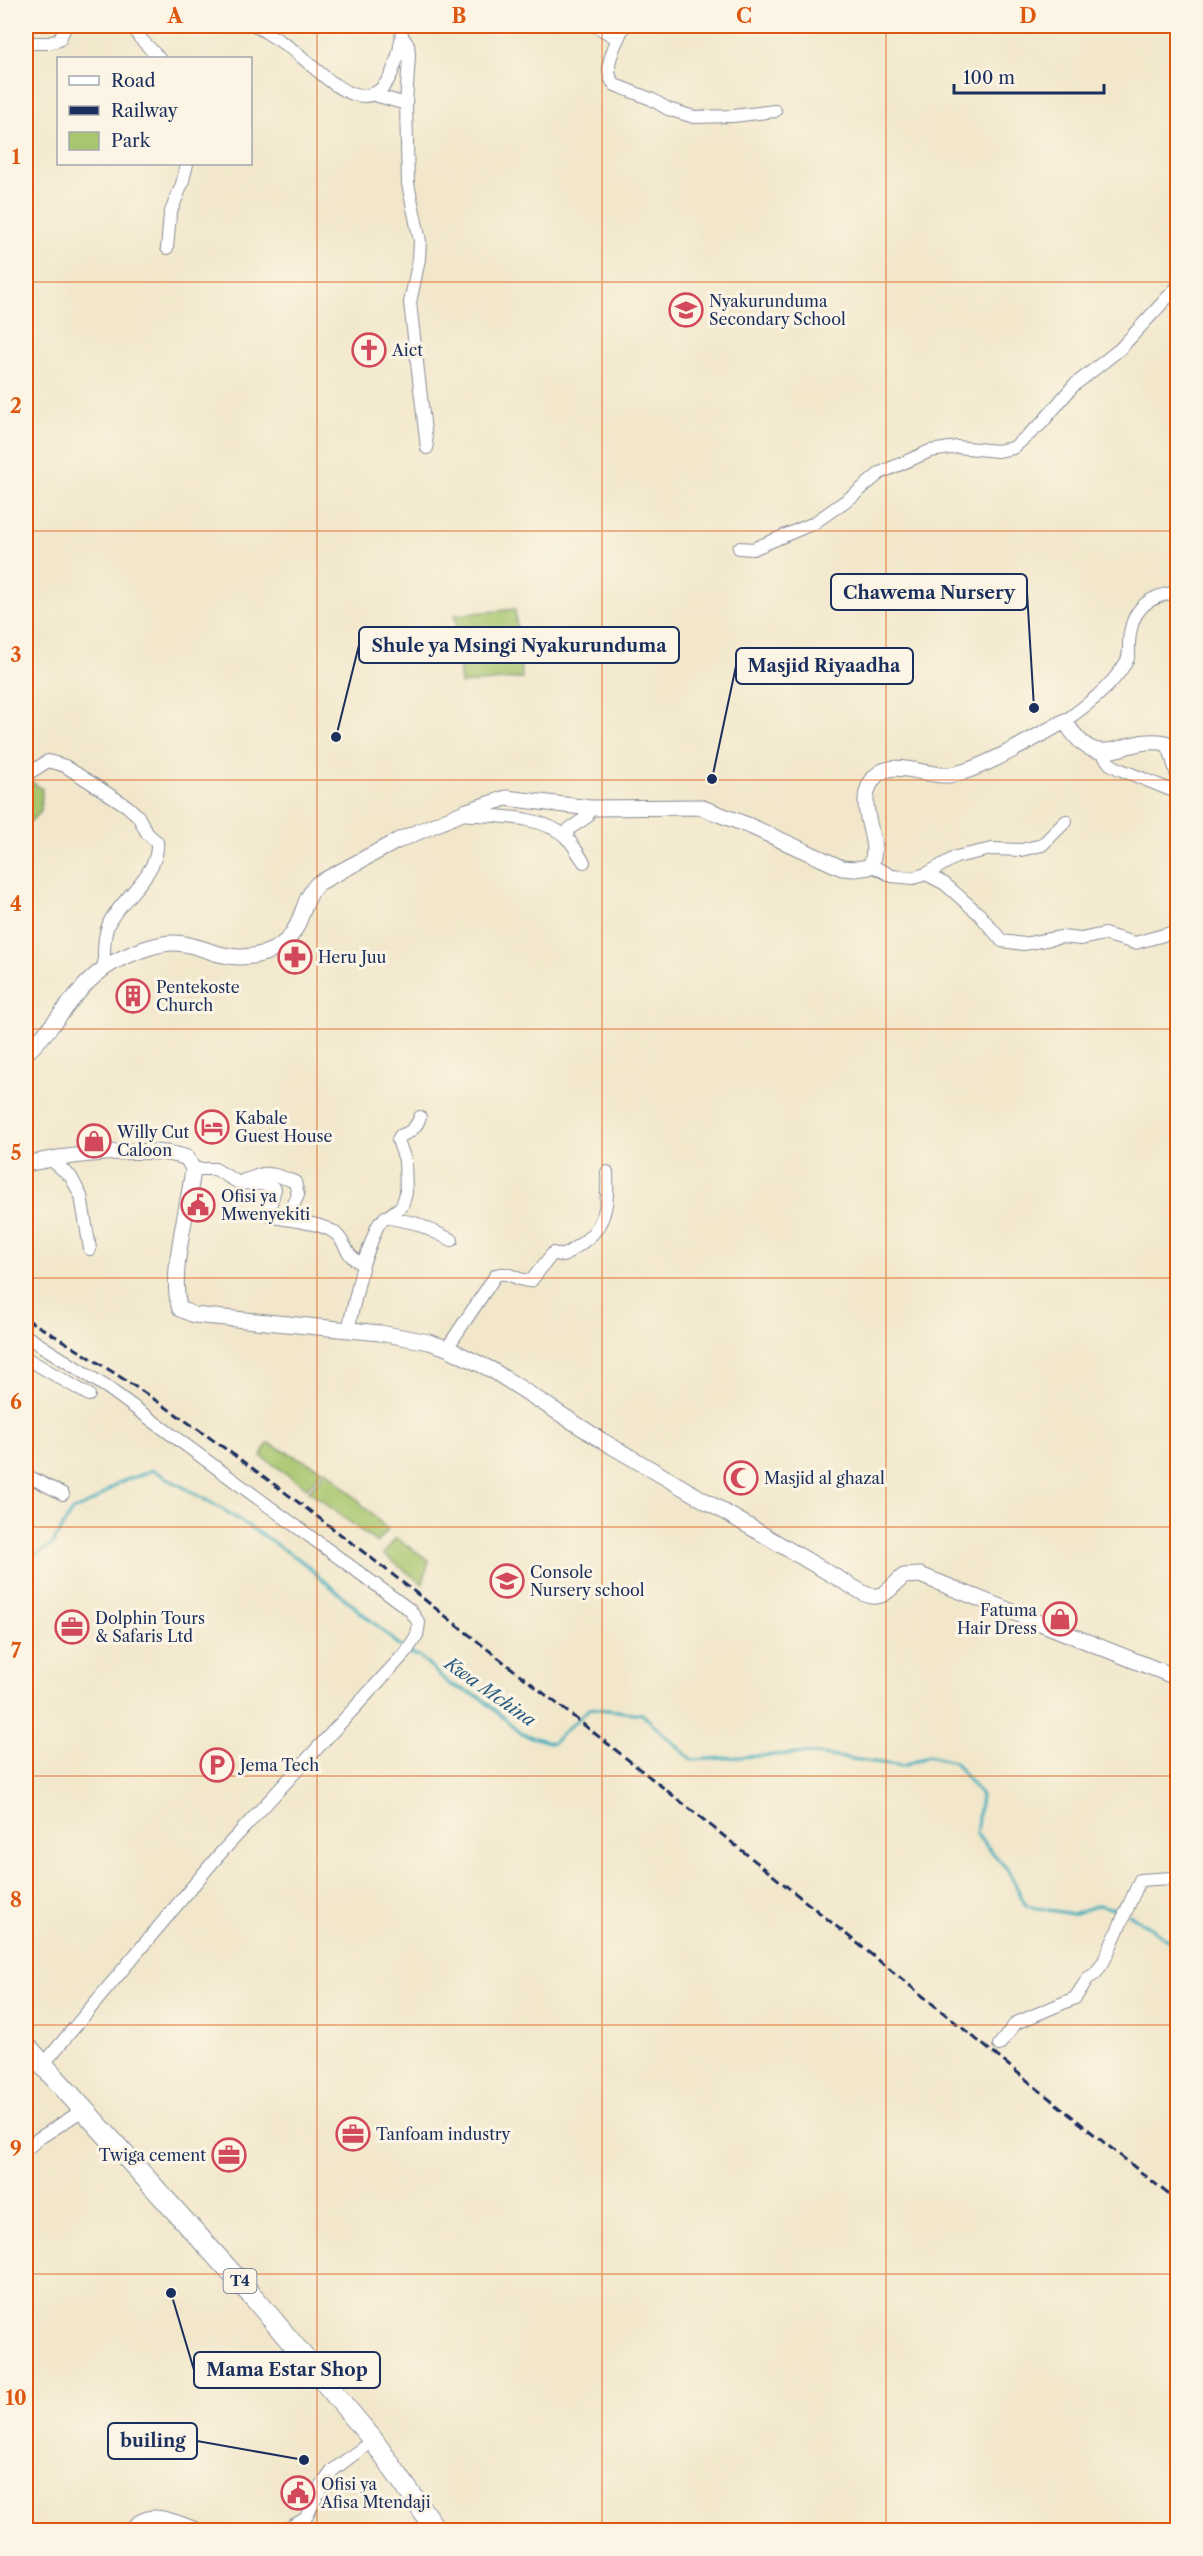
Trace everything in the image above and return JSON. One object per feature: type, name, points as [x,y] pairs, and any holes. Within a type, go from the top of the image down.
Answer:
[{"type":"highway","name":"T4","points":[[26,2046],[234,2274],[374,2440],[436,2530]]},
{"type":"street","points":[[26,43],[49,43],[59,40],[66,26]]},
{"type":"street","points":[[133,26],[139,37],[158,57]]},
{"type":"street","points":[[256,26],[297,53],[342,91],[360,96],[371,94],[385,85],[395,64],[402,31]]},
{"type":"street","points":[[596,26],[618,39]]},
{"type":"street","points":[[624,26],[613,48],[610,70],[611,81],[615,85],[651,99],[668,109],[694,117],[733,116],[775,111]]},
{"type":"street","points":[[402,31],[408,45],[409,55],[406,104],[408,184],[420,242],[410,303],[427,448]]},
{"type":"street","points":[[371,94],[406,104]]},
{"type":"street","points":[[166,248],[170,214],[187,165]]},
{"type":"street","points":[[739,548],[753,549],[814,523],[854,495],[880,473],[930,451],[957,447],[997,451],[1013,448],[1041,424],[1073,386],[1120,349],[1178,286]]},
{"type":"street","points":[[871,865],[873,841],[865,811],[866,797],[873,778],[882,771],[892,768],[936,775],[962,772],[1065,721],[1093,700],[1126,663],[1134,615],[1140,608],[1158,596],[1178,591]]},
{"type":"street","points":[[1065,721],[1076,739],[1088,749],[1102,753],[1151,742],[1173,742],[1178,774]]},
{"type":"street","points":[[1102,753],[1110,764],[1119,769],[1178,793]]},
{"type":"street","points":[[26,775],[48,761],[65,766],[127,806],[138,816],[147,833],[157,842],[157,848],[146,876],[111,919],[107,928],[104,967]]},
{"type":"street","points":[[26,1053],[104,967],[147,948],[168,943],[186,944],[221,955],[240,957],[267,952],[281,946],[294,933],[310,893],[317,884],[398,841],[460,814],[506,798],[590,808],[700,807],[750,826],[842,868],[866,868],[871,865]]},
{"type":"street","points":[[567,838],[569,830],[587,817],[590,808]]},
{"type":"street","points":[[460,814],[539,824],[554,829],[567,838],[584,862]]},
{"type":"street","points":[[871,865],[892,876],[913,878],[926,874],[956,857],[992,849],[1021,850],[1042,845],[1066,820]]},
{"type":"street","points":[[926,874],[945,884],[979,914],[1002,941],[1024,944],[1054,938],[1081,939],[1104,934],[1135,943],[1178,931]]},
{"type":"street","points":[[348,1330],[363,1264],[377,1227],[386,1217],[402,1206],[406,1193],[405,1160],[398,1140],[400,1136],[412,1130],[420,1117]]},
{"type":"street","points":[[26,1164],[115,1152],[169,1154],[186,1158],[193,1169],[178,1268],[177,1300],[180,1309],[194,1315],[409,1338],[447,1348],[492,1370],[601,1440],[865,1594],[881,1596],[904,1576],[920,1575],[1178,1678]]},
{"type":"street","points":[[50,1159],[71,1177],[81,1196],[90,1249]]},
{"type":"street","points":[[193,1169],[215,1169],[234,1180],[250,1185],[272,1186],[275,1192],[268,1213],[270,1216],[334,1233],[351,1257],[363,1264]]},
{"type":"street","points":[[447,1348],[496,1275],[504,1273],[531,1281],[553,1253],[564,1256],[594,1233],[601,1222],[606,1205],[607,1172]]},
{"type":"street","points":[[234,1180],[269,1175],[295,1182],[298,1195],[287,1219]]},
{"type":"street","points":[[386,1217],[415,1223],[452,1240]]},
{"type":"street","points":[[26,1336],[108,1388],[410,1610],[419,1623],[417,1635],[406,1652],[218,1856],[42,2066]]},
{"type":"street","points":[[26,1358],[89,1395]]},
{"type":"street","points":[[26,1475],[63,1494]]},
{"type":"street","points":[[999,2045],[1016,2023],[1074,1998],[1088,1978],[1095,1974],[1104,1961],[1140,1880],[1172,1878]]},
{"type":"street","points":[[26,2150],[38,2139],[83,2110]]},
{"type":"street","points":[[285,2530],[302,2525],[327,2476],[374,2440]]},
{"type":"street","points":[[130,2530],[139,2520],[151,2516],[177,2521],[200,2530]]},
{"type":"green space","points":[[515,609],[522,678],[461,684],[455,615]]},
{"type":"green space","points":[[26,778],[42,789],[41,812],[26,825]]},
{"type":"green space","points":[[268,1443],[323,1470],[307,1488],[261,1456]]},
{"type":"green space","points":[[327,1470],[388,1530],[377,1543],[309,1491]]},
{"type":"green space","points":[[396,1538],[429,1560],[423,1584],[383,1554]]},
{"type":"waterway","name":"Kwa Mchina","points":[[26,1561],[52,1545],[72,1511],[94,1501],[118,1483],[153,1470],[227,1512],[300,1560],[404,1649]]},
{"type":"waterway","name":"Kwa Mchina","points":[[409,1653],[420,1657],[449,1684],[480,1697],[522,1734],[552,1743],[590,1708],[642,1714],[692,1760],[806,1753],[904,1766],[928,1756],[954,1762],[981,1795],[976,1834],[1008,1870],[1026,1906],[1072,1914],[1099,1905],[1123,1911]]},
{"type":"waterway","name":"Kwa Mchina","points":[[1129,1914],[1178,1946]]},
{"type":"railway","points":[[26,1319],[151,1397],[272,1482],[447,1617],[843,1931],[1178,2202]]},
{"type":"place","name":"Nyakurunduma Secondary School","points":[[686,310]]},
{"type":"place","name":"Aict","points":[[369,350]]},
{"type":"place","name":"Chawema Nursery","points":[[1034,708]]},
{"type":"place","name":"Shule ya Msingi Nyakurunduma","points":[[336,737]]},
{"type":"place","name":"Masjid Riyaadha","points":[[712,779]]},
{"type":"place","name":"Heru Juu","points":[[295,957]]},
{"type":"place","name":"Pentekoste Church","points":[[133,996]]},
{"type":"place","name":"Kabale Guest House","points":[[212,1127]]},
{"type":"place","name":"Willy Cut Caloon","points":[[94,1141]]},
{"type":"place","name":"Ofisi ya Mwenyekiti","points":[[198,1205]]},
{"type":"place","name":"Masjid al ghazal","points":[[741,1478]]},
{"type":"place","name":"Console Nursery school","points":[[507,1581]]},
{"type":"place","name":"Fatuma Hair Dress","points":[[1060,1619]]},
{"type":"place","name":"Dolphin Tours & Safaris Ltd","points":[[72,1627]]},
{"type":"place","name":"Jema Tech","points":[[217,1765]]},
{"type":"place","name":"Tanfoam industry","points":[[353,2134]]},
{"type":"place","name":"Twiga cement","points":[[229,2155]]},
{"type":"place","name":"Mama Estar Shop","points":[[171,2293]]},
{"type":"place","name":"builing","points":[[304,2460]]},
{"type":"place","name":"Ofisi ya Afisa Mtendaji","points":[[298,2493]]}]
